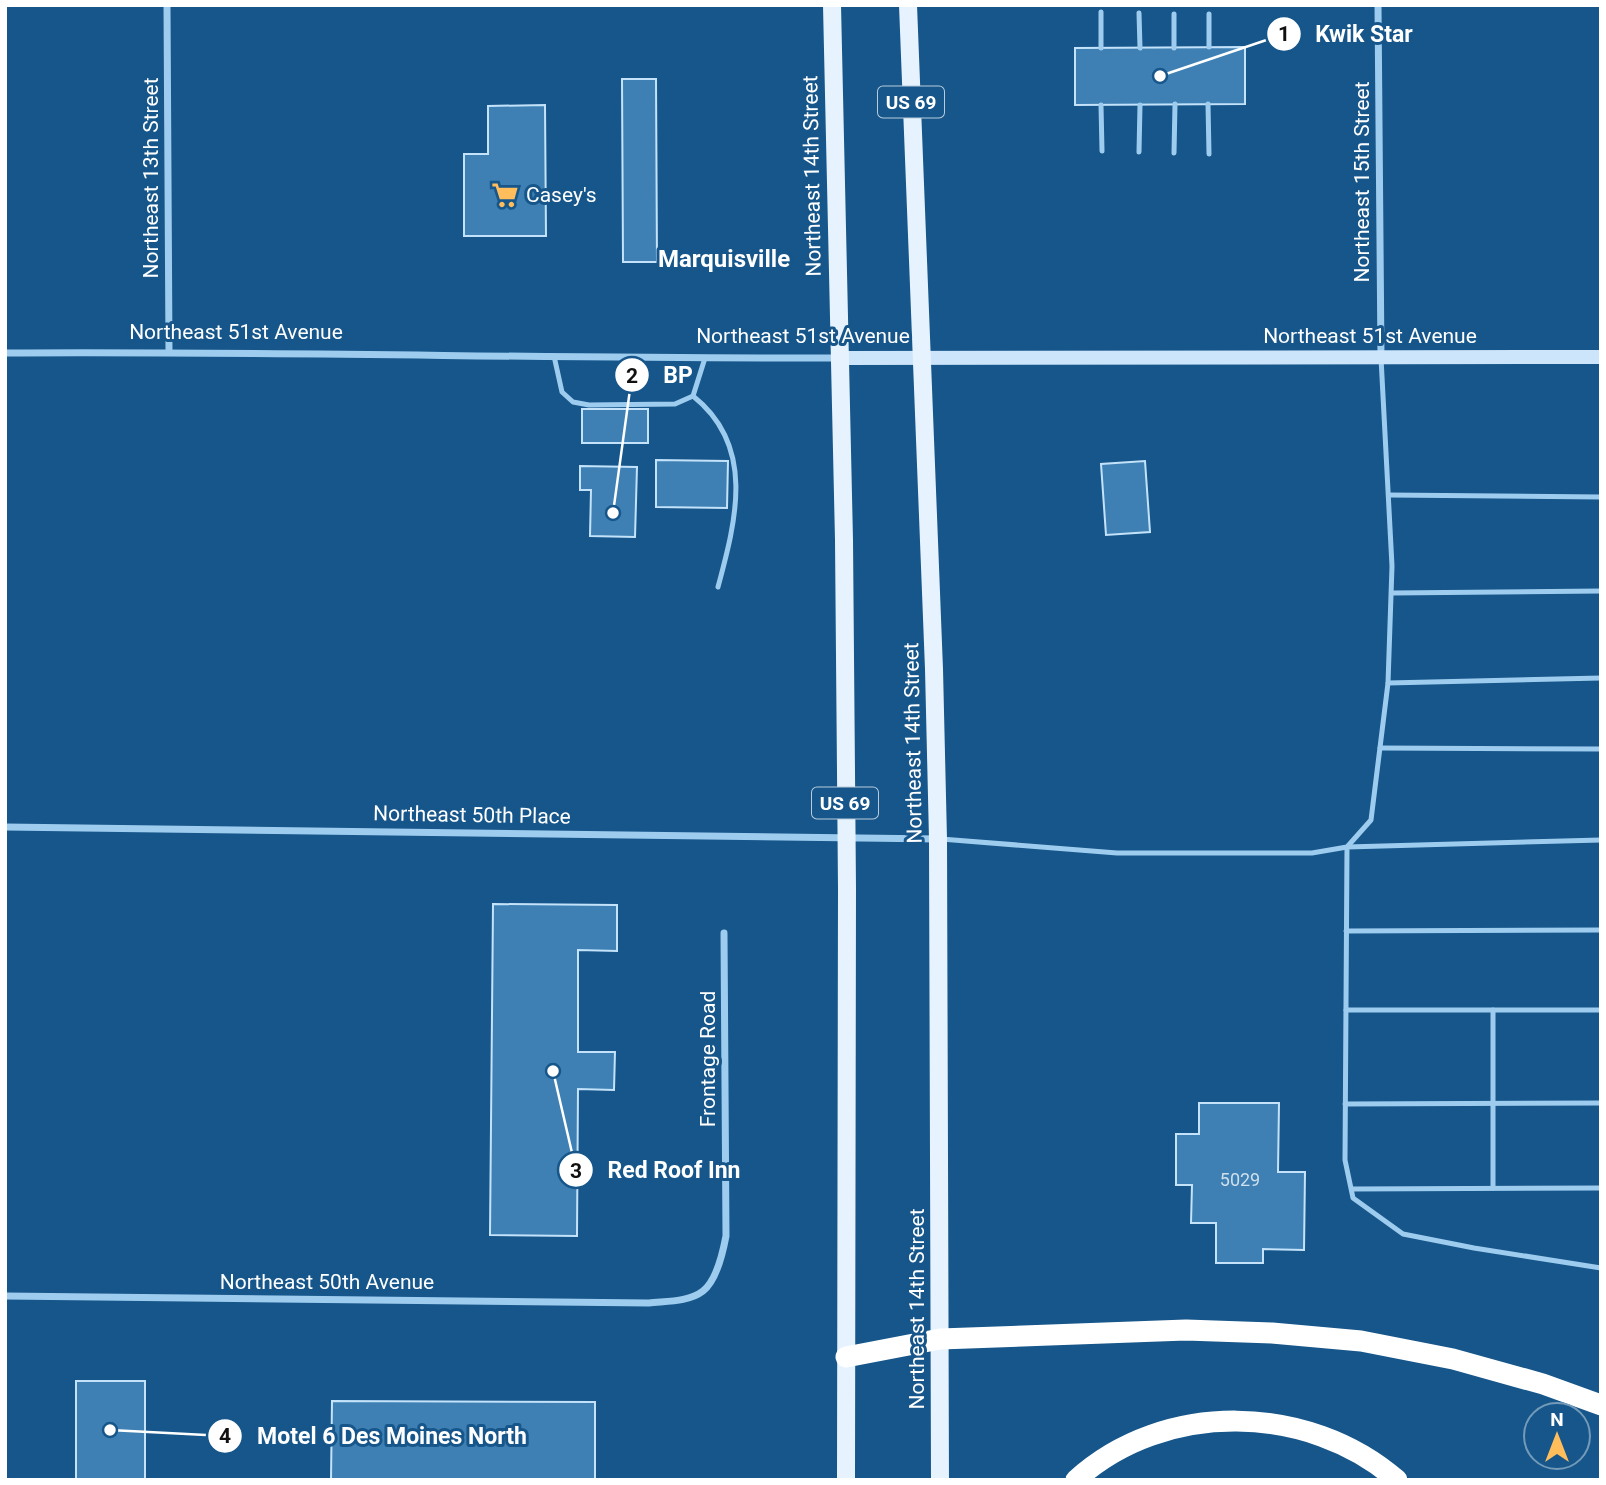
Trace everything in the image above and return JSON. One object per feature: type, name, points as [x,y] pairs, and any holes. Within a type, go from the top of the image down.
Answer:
[{"type":"highway","points":[[846,1357],[940,1339],[1186,1331],[1272,1333],[1361,1341],[1453,1359],[1543,1384],[1601,1405]]},
{"type":"highway","points":[[1076,1480],[1123,1448],[1165,1431],[1212,1421],[1254,1421],[1299,1428],[1345,1445],[1384,1468],[1397,1480]]},
{"type":"main road","name":"Northeast 14th Street","points":[[832,5],[844,540],[846,1480]]},
{"type":"main road","name":"Northeast 14th Street","points":[[908,5],[934,669],[938,839],[940,1480]]},
{"type":"street","name":"Northeast 13th Street","points":[[167,5],[169,351]]},
{"type":"street","name":"Northeast 15th Street","points":[[1378,5],[1381,358]]},
{"type":"street","name":"Northeast 51st Avenue","points":[[5,353],[169,351],[705,358],[1601,357]]},
{"type":"street","name":"Northeast 50th Place","points":[[5,827],[938,839]]},
{"type":"street","name":"Frontage Road","points":[[649,1303],[680,1300],[703,1291],[721,1261],[724,1249],[724,933]]},
{"type":"street","name":"Northeast 50th Avenue","points":[[5,1296],[649,1303]]},
{"type":"lane","points":[[1101,12],[1101,48]]},
{"type":"lane","points":[[1139,13],[1140,48]]},
{"type":"lane","points":[[1174,14],[1174,48]]},
{"type":"lane","points":[[1209,14],[1209,47]]},
{"type":"lane","points":[[1174,153],[1175,104]]},
{"type":"lane","points":[[1209,104],[1209,154]]},
{"type":"lane","points":[[1101,105],[1102,151]]},
{"type":"lane","points":[[1139,152],[1140,105]]},
{"type":"lane","points":[[554,356],[562,392],[573,402],[589,405],[674,404],[693,396],[705,358]]},
{"type":"lane","points":[[1381,358],[1392,593],[1388,683],[1371,820],[1347,848],[1345,1160],[1353,1198],[1403,1234],[1601,1268]]},
{"type":"lane","points":[[693,396],[709,410],[727,439],[735,461],[734,527],[718,587]]},
{"type":"lane","points":[[1389,495],[1601,496]]},
{"type":"lane","points":[[1392,593],[1601,591]]},
{"type":"lane","points":[[1388,683],[1601,678]]},
{"type":"lane","points":[[1380,748],[1601,749]]},
{"type":"lane","points":[[938,839],[1117,853],[1312,853],[1347,848],[1601,841]]},
{"type":"lane","points":[[1346,931],[1601,930]]},
{"type":"lane","points":[[1346,1010],[1601,1010]]},
{"type":"lane","points":[[1493,1010],[1493,1188]]},
{"type":"lane","points":[[1345,1104],[1601,1103]]},
{"type":"lane","points":[[1352,1189],[1601,1188]]},
{"type":"building","points":[[1245,47],[1245,104],[1075,105],[1075,48]]},
{"type":"building","name":"Casey's","points":[[622,79],[656,79],[657,262],[623,262]]},
{"type":"building","name":"Casey's","points":[[545,105],[546,236],[464,236],[464,154],[488,154],[488,106]]},
{"type":"building","points":[[582,409],[648,409],[648,443],[582,443]]},
{"type":"building","points":[[656,460],[728,461],[727,508],[656,507]]},
{"type":"building","points":[[1145,461],[1150,532],[1106,535],[1101,464]]},
{"type":"building","points":[[580,466],[637,467],[635,537],[590,536],[591,490],[580,490]]},
{"type":"building","points":[[493,904],[617,905],[617,951],[578,950],[578,1052],[615,1052],[614,1090],[578,1089],[577,1236],[490,1235]]},
{"type":"building","points":[[1199,1103],[1279,1103],[1278,1172],[1305,1172],[1304,1250],[1263,1249],[1263,1263],[1216,1263],[1216,1223],[1191,1223],[1192,1185],[1176,1185],[1176,1134],[1199,1134]]},
{"type":"building","points":[[76,1381],[145,1381],[145,1480],[76,1480]]},
{"type":"building","points":[[332,1401],[595,1402],[595,1480],[331,1480]]},
{"type":"place","name":"Kwik Star","points":[[1160,76]]},
{"type":"place","name":"Casey's","points":[[505,195]]},
{"type":"place","name":"BP","points":[[613,513]]},
{"type":"place","name":"Red Roof Inn","points":[[553,1071]]},
{"type":"place","name":"Motel 6 Des Moines North","points":[[110,1430]]},
{"type":"district","name":"Marquisville","points":[[724,259]]}]
